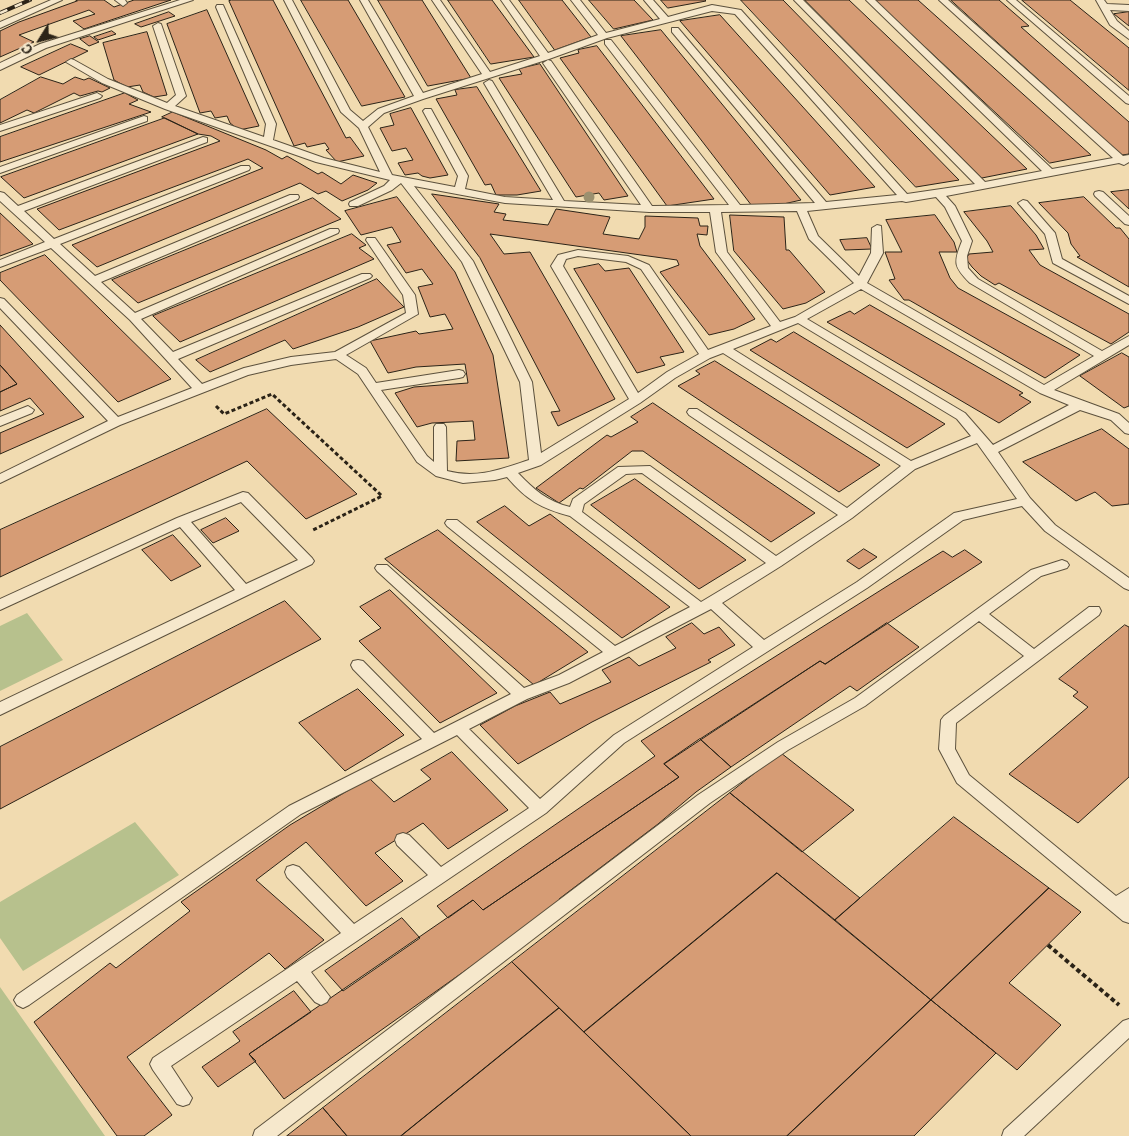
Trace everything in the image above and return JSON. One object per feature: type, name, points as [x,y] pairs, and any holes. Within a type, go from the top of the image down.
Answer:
[{"type":"lane","points":[[0,25],[58,0]]},
{"type":"lane","points":[[0,67],[43,46],[188,0]]},
{"type":"lane","points":[[288,0],[346,112],[363,126],[397,179],[467,261],[526,382],[536,462]]},
{"type":"lane","points":[[364,0],[420,96]]},
{"type":"lane","points":[[436,0],[488,79],[560,202]]},
{"type":"lane","points":[[505,0],[649,209]]},
{"type":"lane","points":[[575,0],[737,209]]},
{"type":"lane","points":[[648,0],[665,19]]},
{"type":"lane","points":[[798,0],[982,185]]},
{"type":"lane","points":[[870,0],[1050,173]]},
{"type":"lane","points":[[943,0],[1126,161]]},
{"type":"lane","points":[[1011,0],[1129,101]]},
{"type":"lane","points":[[363,126],[382,111],[420,96],[488,79],[713,4],[738,12],[906,199]]},
{"type":"lane","points":[[1102,4],[1129,8]]},
{"type":"lane","points":[[1102,4],[1113,23],[1129,36]]},
{"type":"lane","points":[[220,7],[271,124],[268,143]]},
{"type":"lane","points":[[158,26],[181,96],[168,107]]},
{"type":"lane","points":[[675,30],[824,207]]},
{"type":"lane","points":[[72,62],[105,81],[168,107],[320,160],[397,179],[505,200],[649,209],[715,210],[824,207],[939,194],[1126,161]]},
{"type":"lane","points":[[0,128],[97,96]]},
{"type":"lane","points":[[428,111],[463,176],[459,191]]},
{"type":"lane","points":[[0,170],[144,119]]},
{"type":"lane","points":[[17,210],[203,140]]},
{"type":"lane","points":[[0,264],[245,168]]},
{"type":"lane","points":[[354,204],[388,188],[397,179]]},
{"type":"lane","points":[[0,194],[134,318],[200,389]]},
{"type":"lane","points":[[939,194],[950,206],[967,241],[961,256],[962,269],[974,281],[1102,355]]},
{"type":"lane","points":[[1099,194],[1129,222]]},
{"type":"lane","points":[[94,281],[294,197]]},
{"type":"lane","points":[[1023,203],[1050,233],[1058,260],[1129,301]]},
{"type":"lane","points":[[801,208],[813,237],[862,284],[1044,390],[1114,417],[1129,430]]},
{"type":"lane","points":[[715,210],[722,252],[778,327]]},
{"type":"lane","points":[[338,355],[362,371],[375,386],[422,459],[441,473],[464,479],[495,476],[536,462],[706,355],[799,319],[862,284],[877,253],[877,228]]},
{"type":"lane","points":[[134,318],[334,231]]},
{"type":"lane","points":[[0,479],[116,422],[244,372],[291,361],[338,355],[412,314],[409,295],[371,240]]},
{"type":"lane","points":[[636,400],[557,266],[562,257],[578,253],[628,259],[645,268],[706,355]]},
{"type":"lane","points":[[172,357],[366,276]]},
{"type":"lane","points":[[0,301],[116,422]]},
{"type":"lane","points":[[799,319],[961,416],[991,451],[1025,501],[1050,528],[1129,585]]},
{"type":"lane","points":[[1044,390],[1102,355],[1128,342]]},
{"type":"lane","points":[[724,348],[910,466]]},
{"type":"lane","points":[[375,386],[459,374]]},
{"type":"lane","points":[[991,451],[1079,405]]},
{"type":"lane","points":[[0,422],[28,410]]},
{"type":"lane","points":[[693,412],[847,516]]},
{"type":"lane","points":[[1114,417],[1129,413]]},
{"type":"lane","points":[[440,427],[441,473]]},
{"type":"lane","points":[[23,1000],[295,810],[522,695],[564,679],[706,605],[776,563],[847,516],[910,466],[979,437]]},
{"type":"lane","points":[[576,513],[578,502],[623,470],[645,469],[776,563]]},
{"type":"lane","points":[[509,471],[527,491],[552,507],[576,513],[706,605],[763,648]]},
{"type":"lane","points":[[0,605],[182,521],[243,496],[307,562],[244,590],[0,709]]},
{"type":"lane","points":[[183,1098],[159,1064],[540,809],[619,739],[862,585],[959,516],[1025,501]]},
{"type":"lane","points":[[182,521],[244,590]]},
{"type":"lane","points":[[452,523],[614,653]]},
{"type":"lane","points":[[262,1136],[704,799],[783,746],[860,702],[1036,573],[1062,565]]},
{"type":"lane","points":[[382,568],[522,695]]},
{"type":"lane","points":[[1094,611],[949,720],[947,749],[963,779],[1125,905]]},
{"type":"lane","points":[[979,614],[1033,656]]},
{"type":"lane","points":[[358,665],[432,740]]},
{"type":"lane","points":[[459,728],[540,809]]},
{"type":"lane","points":[[404,840],[440,876]]},
{"type":"lane","points":[[293,872],[354,935]]},
{"type":"lane","points":[[300,971],[321,997]]},
{"type":"lane","points":[[1011,1136],[1129,1026]]},
{"type":"path","points":[[200,389],[224,414],[272,394],[382,496],[288,542]]},
{"type":"path","points":[[1048,945],[1122,1007]]},
{"type":"green space","points":[[27,613],[63,660],[0,691],[0,626]]},
{"type":"green space","points":[[135,822],[179,875],[23,971],[0,938],[0,902]]},
{"type":"green space","points":[[0,987],[105,1136],[0,1136]]},
{"type":"building","points":[[76,0],[104,0],[114,7],[134,0],[171,0],[84,29],[73,21],[95,14],[89,10],[19,35],[34,42],[0,57],[0,31]]},
{"type":"building","points":[[273,0],[346,138],[350,137],[364,156],[337,162],[326,150],[329,149],[325,143],[307,147],[305,143],[294,146],[229,1]]},
{"type":"building","points":[[301,0],[348,0],[405,97],[362,106]]},
{"type":"building","points":[[378,0],[422,0],[471,78],[428,86]]},
{"type":"building","points":[[448,0],[492,0],[534,57],[491,64]]},
{"type":"building","points":[[519,0],[562,0],[591,37],[555,50]]},
{"type":"building","points":[[589,0],[634,0],[653,20],[614,29]]},
{"type":"building","points":[[661,0],[705,0],[706,1],[668,8]]},
{"type":"building","points":[[741,0],[783,0],[959,180],[916,187]]},
{"type":"building","points":[[805,0],[849,0],[1027,169],[982,178]]},
{"type":"building","points":[[875,0],[918,0],[1091,155],[1050,163]]},
{"type":"building","points":[[951,0],[999,0],[1029,26],[1021,27],[1129,122],[1129,154],[1122,155]]},
{"type":"building","points":[[1022,0],[1070,0],[1129,48],[1129,90]]},
{"type":"building","points":[[207,10],[259,126],[239,130],[230,123],[227,116],[215,118],[211,111],[200,113],[167,24]]},
{"type":"building","points":[[169,12],[175,16],[141,27],[135,24]]},
{"type":"building","points":[[1129,12],[1129,26],[1114,14]]},
{"type":"building","points":[[720,15],[875,187],[830,195],[680,21]]},
{"type":"building","points":[[661,30],[801,200],[779,205],[752,206],[621,36]]},
{"type":"building","points":[[112,31],[116,34],[98,40],[94,37]]},
{"type":"building","points":[[147,32],[167,95],[154,97],[143,92],[140,85],[127,87],[114,80],[103,43]]},
{"type":"building","points":[[90,36],[99,42],[89,46],[80,39]]},
{"type":"building","points":[[71,44],[88,51],[39,75],[21,67]]},
{"type":"building","points":[[597,46],[714,199],[667,206],[560,58],[579,53],[578,50]]},
{"type":"building","points":[[540,64],[628,196],[604,200],[599,193],[576,197],[499,78],[522,74],[519,69]]},
{"type":"building","points":[[41,77],[63,84],[75,77],[84,80],[89,78],[110,88],[102,92],[98,91],[80,96],[74,93],[34,113],[27,110],[0,123],[0,100]]},
{"type":"building","points":[[477,87],[541,191],[517,195],[496,195],[491,184],[485,185],[436,99],[457,95],[455,90]]},
{"type":"building","points":[[125,93],[138,100],[129,104],[151,112],[0,162],[0,137]]},
{"type":"building","points":[[411,108],[448,175],[430,178],[418,173],[405,175],[398,163],[413,160],[406,148],[392,151],[380,128],[394,125],[390,114]]},
{"type":"building","points":[[173,112],[266,150],[282,159],[287,156],[318,174],[322,172],[341,184],[353,175],[377,183],[368,190],[342,201],[326,191],[318,194],[300,183],[97,267],[72,245],[263,168],[248,159],[59,230],[37,209],[220,141],[211,136],[198,134],[162,117]]},
{"type":"building","points":[[165,118],[198,134],[24,198],[1,177]]},
{"type":"building","points":[[1129,190],[1129,209],[1111,192]]},
{"type":"building","points":[[432,194],[499,204],[494,212],[506,214],[503,220],[548,225],[556,209],[610,217],[603,234],[639,239],[645,227],[645,216],[698,218],[700,226],[708,226],[707,235],[697,234],[700,246],[755,319],[734,329],[709,335],[660,272],[679,265],[677,260],[490,234],[504,254],[530,252],[615,399],[558,426],[551,412],[560,411],[480,258]]},
{"type":"building","points":[[397,197],[455,272],[493,355],[509,458],[456,461],[457,441],[475,440],[473,421],[432,423],[417,427],[395,393],[414,387],[468,383],[465,364],[416,367],[388,373],[370,341],[416,331],[419,334],[453,329],[445,314],[430,317],[418,287],[433,284],[422,269],[406,273],[387,245],[401,242],[392,227],[361,235],[345,211]]},
{"type":"building","points":[[1084,197],[1116,228],[1120,228],[1129,239],[1129,287],[1077,257],[1080,256],[1071,244],[1068,233],[1039,203]]},
{"type":"building","points":[[313,198],[341,219],[138,303],[112,280]]},
{"type":"building","points":[[1011,206],[1036,235],[1044,249],[1029,250],[1040,265],[1129,314],[1129,332],[1111,344],[999,283],[995,285],[981,276],[972,267],[966,259],[969,254],[993,252],[987,241],[964,212]]},
{"type":"building","points":[[0,213],[33,244],[0,256]]},
{"type":"building","points":[[730,215],[784,217],[786,250],[789,250],[825,292],[806,303],[783,309],[734,251]]},
{"type":"building","points":[[935,215],[954,242],[957,252],[939,252],[950,278],[958,288],[1080,355],[1045,378],[909,300],[904,300],[889,280],[895,279],[885,252],[902,252],[886,220]]},
{"type":"building","points":[[352,234],[366,245],[359,248],[374,259],[180,342],[153,316]]},
{"type":"building","points":[[867,238],[872,249],[845,250],[840,240]]},
{"type":"building","points":[[45,255],[171,379],[118,402],[0,280],[0,273]]},
{"type":"building","points":[[599,264],[605,271],[629,268],[684,352],[660,357],[665,365],[637,373],[574,269]]},
{"type":"building","points":[[377,279],[404,307],[358,327],[293,349],[285,340],[210,372],[196,360]]},
{"type":"building","points":[[870,305],[1023,393],[1019,395],[1031,402],[999,423],[827,322],[850,311],[854,314]]},
{"type":"building","points":[[0,325],[84,417],[0,454],[0,433],[44,414],[30,398],[0,411],[0,392],[17,384],[0,365]]},
{"type":"building","points":[[794,332],[945,424],[907,448],[750,350],[771,339],[776,342]]},
{"type":"building","points":[[1122,353],[1129,357],[1129,406],[1124,408],[1080,376]]},
{"type":"building","points":[[715,361],[880,465],[839,492],[678,386],[700,374],[696,371]]},
{"type":"building","points":[[0,365],[17,384],[0,392]]},
{"type":"building","points":[[653,403],[815,513],[771,542],[643,451],[632,451],[583,489],[580,488],[559,503],[536,488],[607,435],[611,437],[638,422],[631,417]]},
{"type":"building","points":[[267,409],[357,494],[306,519],[247,461],[0,577],[0,530]]},
{"type":"building","points":[[1102,429],[1129,449],[1129,504],[1112,506],[1095,492],[1076,501],[1023,462]]},
{"type":"building","points":[[635,479],[746,560],[699,589],[591,505]]},
{"type":"building","points":[[505,506],[529,526],[550,514],[670,607],[622,638],[477,522]]},
{"type":"building","points":[[226,518],[239,531],[213,543],[201,530]]},
{"type":"building","points":[[438,530],[588,652],[534,685],[385,559]]},
{"type":"building","points":[[173,535],[201,566],[171,581],[142,550]]},
{"type":"building","points":[[864,549],[877,557],[859,569],[847,561]]},
{"type":"building","points":[[965,550],[982,562],[825,664],[820,661],[664,764],[679,777],[483,910],[473,900],[448,918],[437,906],[655,756],[641,741],[943,551],[952,557]]},
{"type":"building","points":[[390,590],[497,693],[440,723],[359,641],[381,628],[360,607]]},
{"type":"building","points":[[285,601],[321,639],[0,809],[0,747]]},
{"type":"building","points":[[692,623],[704,634],[719,627],[735,645],[708,660],[711,662],[592,722],[518,764],[480,725],[515,706],[550,692],[560,704],[611,682],[602,670],[629,657],[639,666],[676,648],[666,637]]},
{"type":"building","points":[[887,623],[919,647],[857,691],[850,686],[731,767],[700,739],[820,661],[825,664]]},
{"type":"building","points":[[1125,625],[1129,627],[1129,777],[1078,823],[1009,774],[1088,707],[1073,696],[1078,692],[1059,679]]},
{"type":"building","points":[[358,689],[404,735],[345,771],[299,723]]},
{"type":"building","points":[[700,739],[731,767],[559,899],[562,902],[284,1099],[249,1054],[473,900],[483,910],[679,777],[664,764]]},
{"type":"building","points":[[452,752],[508,810],[448,849],[423,823],[375,853],[403,881],[366,906],[306,842],[256,880],[324,940],[285,969],[269,953],[127,1057],[172,1115],[144,1136],[117,1136],[34,1022],[110,963],[116,968],[190,911],[181,902],[290,825],[369,778],[394,802],[431,779],[421,770]]},
{"type":"building","points":[[781,753],[854,810],[802,852],[730,793]]},
{"type":"building","points":[[730,793],[860,898],[835,920],[777,873],[584,1032],[512,962]]},
{"type":"building","points":[[954,817],[1049,888],[931,1000],[835,920]]},
{"type":"building","points":[[777,873],[931,1000],[787,1136],[691,1136],[584,1032]]},
{"type":"building","points":[[1049,888],[1081,912],[1009,983],[1061,1025],[1017,1070],[931,1000]]},
{"type":"building","points":[[402,918],[420,938],[343,991],[325,971]]},
{"type":"building","points":[[512,962],[559,1008],[401,1136],[347,1136],[323,1108]]},
{"type":"building","points":[[294,991],[311,1012],[249,1054],[256,1061],[218,1087],[202,1067],[240,1041],[233,1032]]},
{"type":"building","points":[[931,1000],[996,1053],[914,1136],[787,1136]]},
{"type":"building","points":[[559,1008],[691,1136],[401,1136]]},
{"type":"building","points":[[323,1108],[347,1136],[287,1136]]},
{"type":"railway","points":[[0,13],[30,0]]}]
